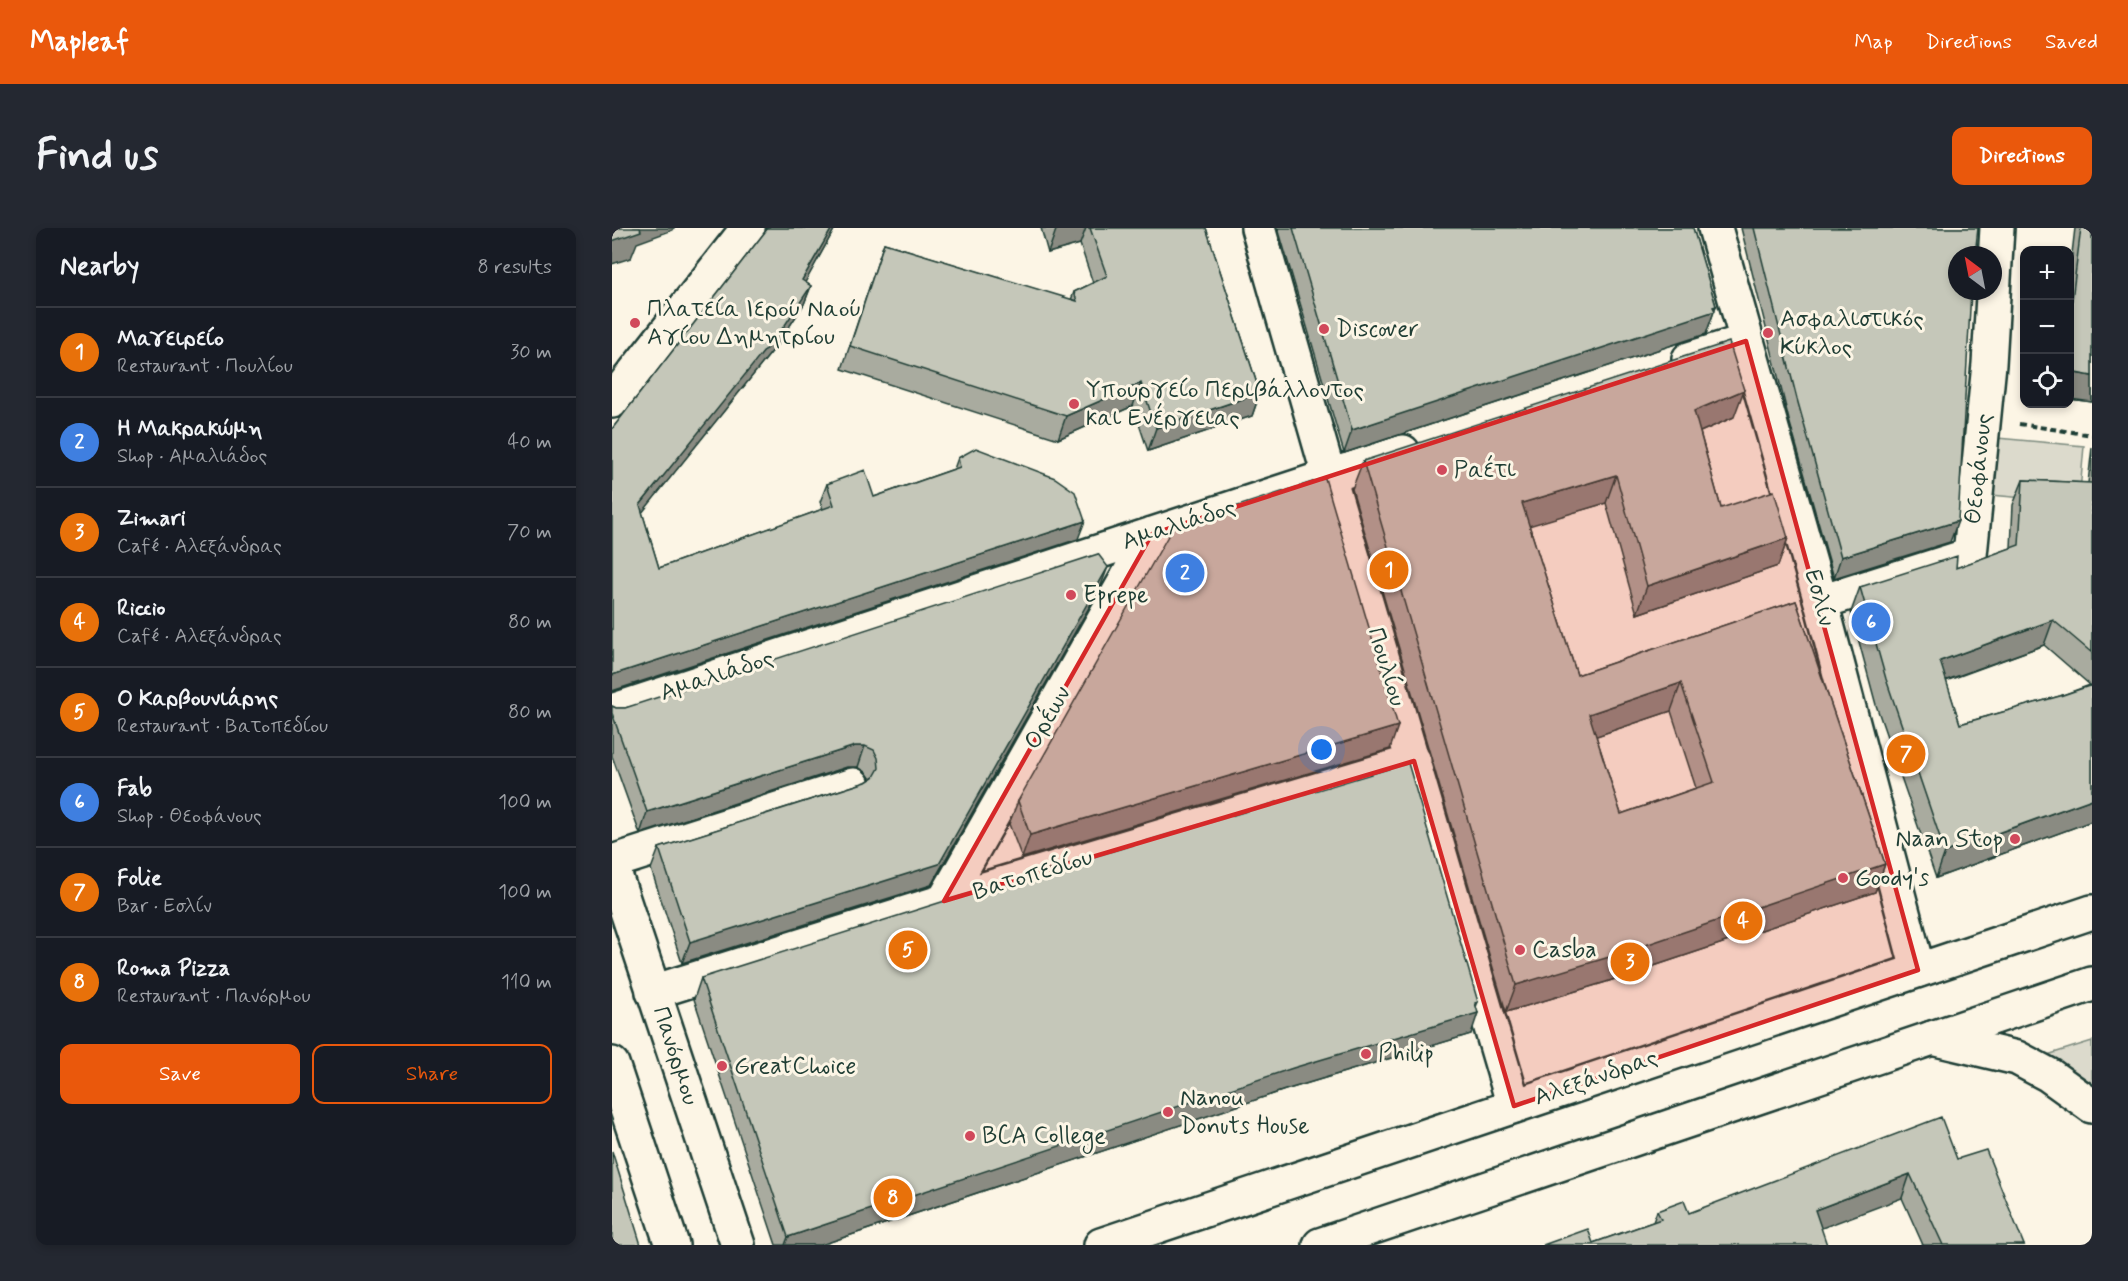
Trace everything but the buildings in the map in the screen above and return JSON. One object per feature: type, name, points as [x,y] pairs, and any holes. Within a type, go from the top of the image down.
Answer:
[{"type":"street","points":[[612,401],[748,228]]},
{"type":"street","name":"Πουλίου","points":[[1258,228],[1514,1106]]},
{"type":"street","name":"Εσλίν","points":[[1715,228],[1821,602],[1918,970]]},
{"type":"street","name":"Θεοφάνους","points":[[1821,602],[1970,555],[1989,364],[1997,228]]},
{"type":"street","points":[[1656,370],[1746,341]]},
{"type":"street","name":"Αμαλιάδος","points":[[612,711],[1430,443]]},
{"type":"street","name":"Ορέων","points":[[945,902],[1152,534]]},
{"type":"street","name":"Βατοπεδίου","points":[[653,992],[1414,761]]},
{"type":"street","points":[[612,862],[853,785]]},
{"type":"street","name":"Πανόρμου","points":[[612,866],[738,1245]]},
{"type":"street","name":"Αλεξάνδρας","points":[[1101,1245],[2092,912]]},
{"type":"street","points":[[1320,1245],[2092,984]]},
{"type":"street","points":[[1932,1038],[2017,1058],[2049,1075],[2092,1106]]},
{"type":"street","points":[[612,1067],[672,1245]]},
{"type":"path","points":[[2012,423],[2092,435]]},
{"type":"highlighted area","points":[[1746,341],[1918,970],[1514,1106],[1414,761],[944,901],[1152,534]]},
{"type":"shaded area","points":[[1997,438],[2084,446],[2079,503],[1991,495]]},
{"type":"shaded area","points":[[2092,1041],[2092,1083],[2041,1057]]},
{"type":"place","name":"Πλατεία Ιερού Ναού Αγίου Δημητρίου","points":[[635,323]]},
{"type":"place","name":"Discover","points":[[1324,329]]},
{"type":"place","name":"Ασφαλιστικός Κύκλος","points":[[1768,333]]},
{"type":"place","name":"Υπουργείο Περιβάλλοντος και Ενέργειας","points":[[1074,404]]},
{"type":"place","name":"Ραέτι","points":[[1442,470]]},
{"type":"place","name":"Μαγειρείο","points":[[1389,570]]},
{"type":"place","name":"Η Μακρακώμη","points":[[1185,573]]},
{"type":"place","name":"Eprepe","points":[[1071,595]]},
{"type":"place","name":"Fab","points":[[1871,622]]},
{"type":"place","name":"Folie","points":[[1906,754]]},
{"type":"place","name":"Naan Stop","points":[[2015,839]]},
{"type":"place","name":"Goody's","points":[[1843,878]]},
{"type":"place","name":"Riccio","points":[[1743,921]]},
{"type":"place","name":"Ο Καρβουνιάρης","points":[[908,950]]},
{"type":"place","name":"Casba","points":[[1520,950]]},
{"type":"place","name":"Zimari","points":[[1630,962]]},
{"type":"place","name":"Philip","points":[[1366,1054]]},
{"type":"place","name":"GreatChoice","points":[[722,1066]]},
{"type":"place","name":"Nanou Donuts House","points":[[1168,1112]]},
{"type":"place","name":"BCA College","points":[[970,1136]]},
{"type":"place","name":"Roma Pizza","points":[[893,1198]]}]
